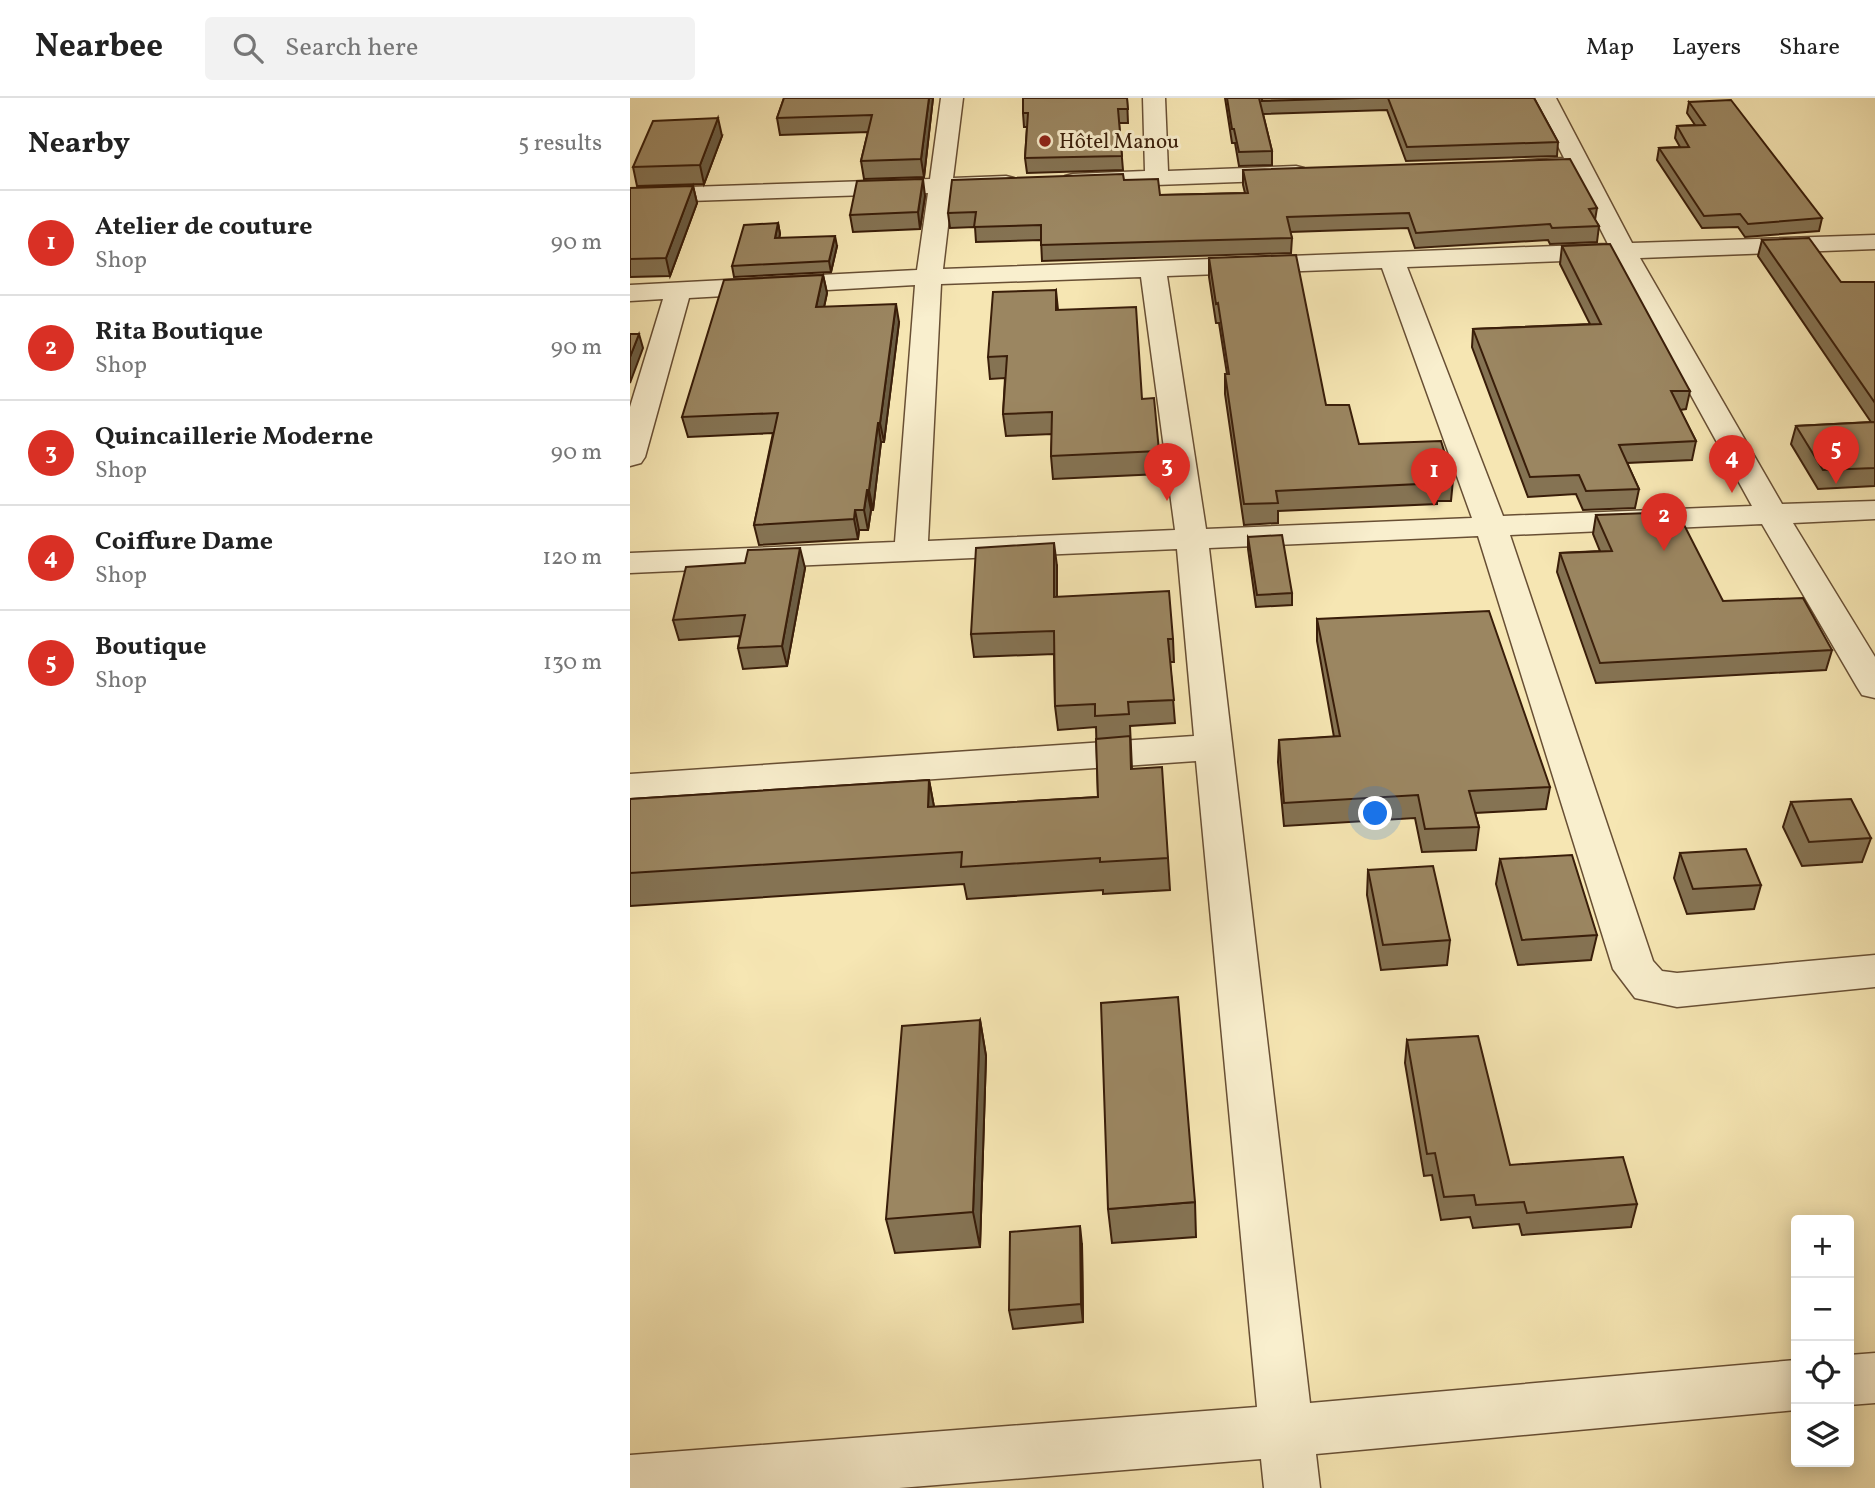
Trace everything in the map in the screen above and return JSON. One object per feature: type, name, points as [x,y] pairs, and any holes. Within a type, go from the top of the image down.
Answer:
[{"type":"street","points":[[911,551],[929,276],[952,98]]},
{"type":"street","points":[[1154,98],[1157,178]]},
{"type":"street","points":[[1545,98],[1623,250],[1772,514],[1875,687]]},
{"type":"street","points":[[1498,167],[1580,164]]},
{"type":"street","points":[[1050,182],[1321,173]]},
{"type":"street","points":[[630,196],[1023,183]]},
{"type":"street","points":[[630,293],[929,276],[1875,242]]},
{"type":"street","points":[[1391,259],[1491,526],[1634,969],[1650,986],[1677,990],[1875,971]]},
{"type":"street","points":[[1153,268],[1192,540],[1292,1488]]},
{"type":"street","points":[[630,457],[678,291]]},
{"type":"street","points":[[630,563],[1875,510]]},
{"type":"street","points":[[630,787],[1213,747]]},
{"type":"street","points":[[1854,1380],[1875,1378]]},
{"type":"street","points":[[630,1482],[1286,1432],[1791,1385]]},
{"type":"building","points":[[784,98],[929,98],[921,159],[861,161],[872,115],[777,118]]},
{"type":"building","points":[[1023,98],[1127,98],[1128,109],[1118,109],[1122,156],[1025,158],[1028,113],[1023,113]]},
{"type":"building","points":[[1227,98],[1259,98],[1272,151],[1239,152]]},
{"type":"building","points":[[1262,98],[1360,98],[1262,101]]},
{"type":"building","points":[[1388,98],[1534,98],[1558,142],[1407,147]]},
{"type":"building","points":[[1731,100],[1822,218],[1748,224],[1740,214],[1704,216],[1659,148],[1689,147],[1677,126],[1705,125],[1689,102]]},
{"type":"building","points":[[718,118],[700,165],[633,167],[653,121]]},
{"type":"building","points":[[1570,159],[1597,208],[1589,209],[1599,226],[1552,228],[1550,224],[1416,233],[1409,213],[1287,217],[1292,238],[1041,245],[1041,225],[974,227],[976,212],[948,213],[952,180],[1123,174],[1124,180],[1158,179],[1160,195],[1248,193],[1243,170]]},
{"type":"building","points":[[923,179],[918,212],[850,215],[857,181]]},
{"type":"building","points":[[693,186],[666,258],[630,259],[630,188]]},
{"type":"building","points":[[778,223],[775,238],[835,236],[829,261],[732,266],[744,225]]},
{"type":"building","points":[[1809,238],[1841,282],[1875,282],[1875,403],[1762,240]]},
{"type":"building","points":[[1610,244],[1690,391],[1671,391],[1696,441],[1619,445],[1639,489],[1586,491],[1579,475],[1530,477],[1473,329],[1601,324],[1562,246]]},
{"type":"building","points":[[1296,255],[1326,405],[1349,405],[1359,444],[1441,441],[1453,480],[1438,481],[1439,483],[1276,491],[1278,503],[1244,504],[1225,374],[1229,374],[1209,258]]},
{"type":"building","points":[[823,275],[816,307],[896,304],[880,423],[864,510],[855,510],[854,519],[754,525],[778,413],[682,417],[724,280]]},
{"type":"building","points":[[1056,290],[1056,310],[1136,307],[1142,399],[1154,398],[1159,451],[1051,456],[1052,412],[1003,414],[1007,356],[988,357],[993,292]]},
{"type":"building","points":[[630,334],[639,334],[630,357]]},
{"type":"building","points":[[1875,422],[1875,468],[1823,470],[1796,426]]},
{"type":"building","points":[[1649,513],[1651,516],[1679,515],[1723,601],[1803,598],[1832,650],[1600,663],[1560,553],[1612,551],[1596,515]]},
{"type":"building","points":[[1282,535],[1292,593],[1257,595],[1248,537]]},
{"type":"building","points":[[1054,543],[1054,597],[1169,591],[1173,639],[1168,639],[1174,700],[1128,702],[1129,714],[1095,716],[1095,704],[1055,706],[1054,631],[971,634],[976,548]]},
{"type":"building","points":[[800,548],[782,646],[738,648],[745,615],[673,620],[686,567],[745,563],[748,550]]},
{"type":"building","points":[[1489,611],[1550,787],[1469,791],[1479,827],[1425,829],[1418,795],[1284,803],[1279,740],[1340,736],[1317,619]]},
{"type":"building","points":[[1130,736],[1131,769],[1162,767],[1168,858],[1100,862],[1100,858],[961,867],[962,852],[630,873],[630,799],[929,780],[928,807],[1098,797],[1096,739]]},
{"type":"building","points":[[1851,799],[1871,838],[1809,842],[1791,802]]},
{"type":"building","points":[[1746,849],[1761,885],[1693,889],[1680,853]]},
{"type":"building","points":[[1572,855],[1597,935],[1522,940],[1500,859]]},
{"type":"building","points":[[1433,866],[1450,940],[1383,945],[1368,870]]},
{"type":"building","points":[[1178,997],[1195,1202],[1108,1209],[1101,1003]]},
{"type":"building","points":[[980,1020],[973,1212],[886,1219],[902,1026]]},
{"type":"building","points":[[1478,1036],[1510,1165],[1623,1157],[1637,1204],[1527,1213],[1524,1202],[1476,1205],[1474,1195],[1444,1197],[1435,1153],[1427,1154],[1407,1040]]},
{"type":"building","points":[[1080,1226],[1081,1304],[1009,1310],[1010,1232]]},
{"type":"place","name":"Hôtel Manou","points":[[1045,141]]},
{"type":"place","name":"Boutique","points":[[1836,484]]},
{"type":"place","name":"Coiffure Dame","points":[[1732,493]]},
{"type":"place","name":"Quincaillerie Moderne","points":[[1167,501]]},
{"type":"place","name":"Atelier de couture","points":[[1434,506]]},
{"type":"place","name":"Rita Boutique","points":[[1664,551]]}]
